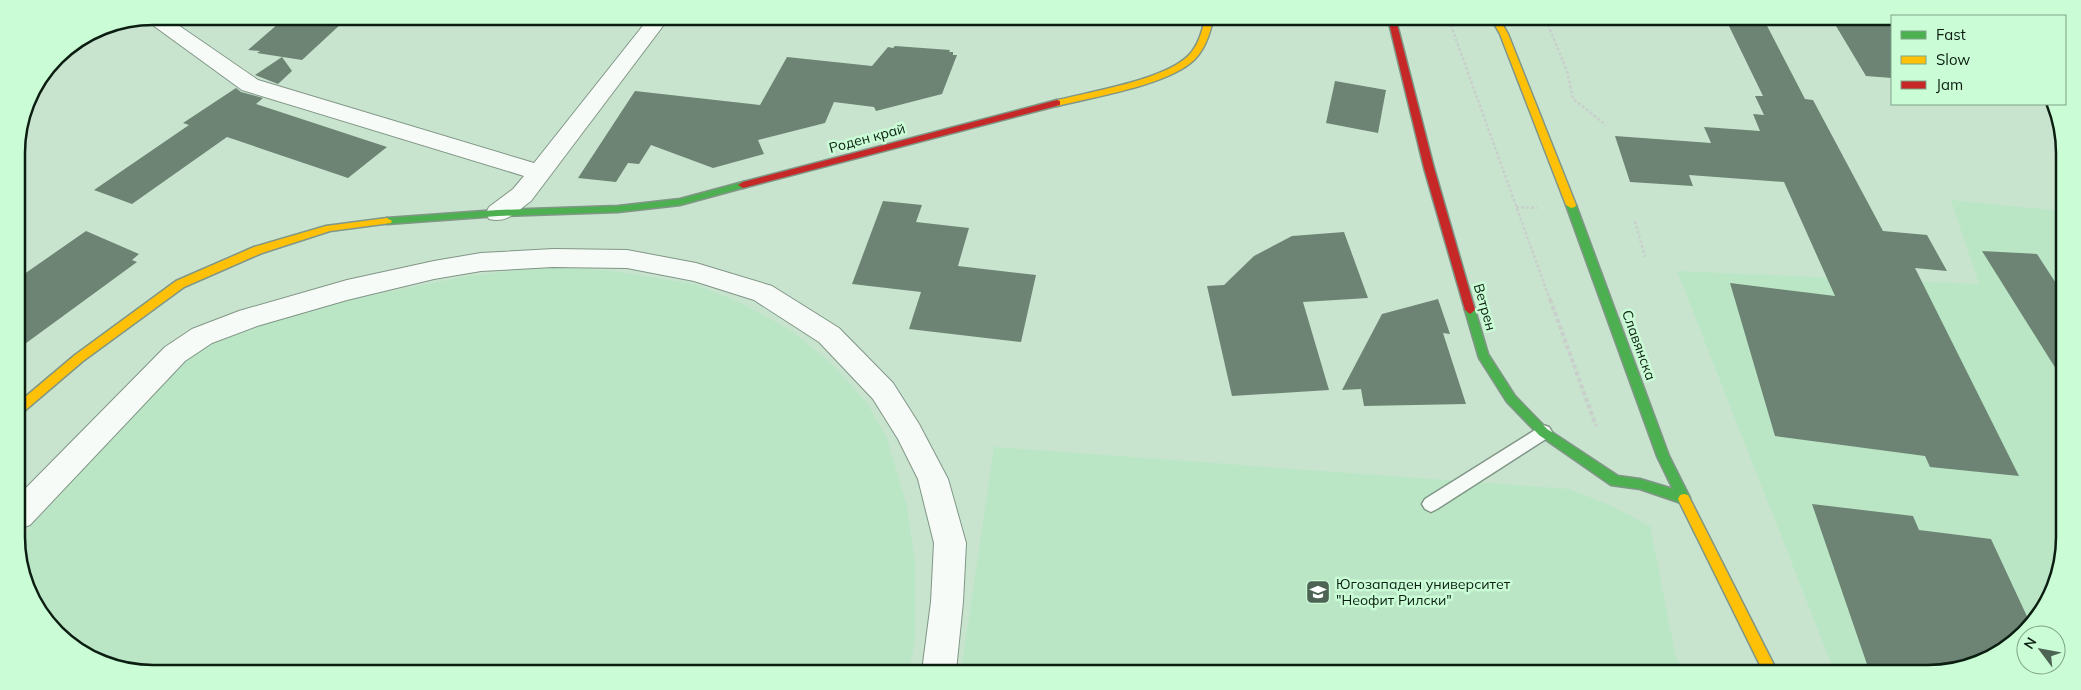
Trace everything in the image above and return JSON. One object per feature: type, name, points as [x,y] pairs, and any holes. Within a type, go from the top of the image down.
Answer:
[{"type":"street","points":[[165,25],[250,84],[539,172]]},
{"type":"street","points":[[498,213],[522,195],[654,25]]},
{"type":"street","name":"Роден край","points":[[25,404],[79,358],[180,284],[258,250],[330,228],[398,219],[618,209],[680,202],[1146,80],[1174,71],[1188,62],[1202,44],[1209,25]]},
{"type":"street","name":"Ветрен","points":[[1393,25],[1429,168],[1484,355],[1511,399],[1543,432],[1615,481],[1640,484],[1684,498]]},
{"type":"street","name":"Славянска","points":[[1499,25],[1574,212],[1663,456],[1767,665]]},
{"type":"street","points":[[25,510],[175,354],[202,336],[248,318],[302,302],[434,270],[481,262],[544,258],[627,259],[696,272],[763,293],[829,335],[883,391],[909,432],[933,479],[950,543],[947,602],[940,665]]},
{"type":"lane","points":[[1431,504],[1543,432]]},
{"type":"path","points":[[1451,25],[1598,434]]},
{"type":"path","points":[[1548,25],[1567,70],[1574,99],[1606,125]]},
{"type":"path","points":[[1516,207],[1537,208]]},
{"type":"path","points":[[1635,221],[1645,257]]},
{"type":"shaded area","points":[[1951,200],[2056,210],[2055,554],[2052,570],[2043,594],[2024,621],[2020,625],[2016,625],[2016,629],[2006,639],[1985,652],[1953,663],[1936,665],[1832,665],[1677,271],[1979,284]]},
{"type":"shaded area","points":[[549,267],[605,270],[694,284],[739,302],[792,331],[833,365],[867,403],[886,436],[907,506],[915,564],[915,641],[910,665],[153,665],[120,661],[89,648],[62,628],[51,615],[42,601],[32,578],[27,562],[25,533],[191,354],[211,342],[295,311],[467,276]]},
{"type":"shaded area","name":"Югозападен университет \"Неофит Рилски\"","points":[[994,447],[1570,489],[1609,505],[1650,526],[1676,658],[1681,665],[962,665]]},
{"type":"building","points":[[277,25],[340,25],[302,60],[248,50]]},
{"type":"building","points":[[1728,25],[1767,25],[1805,99],[1813,100],[1883,231],[1927,235],[1947,271],[1915,268],[2019,476],[1930,467],[1925,456],[1775,436],[1730,283],[1835,296],[1784,182],[1689,175],[1693,186],[1630,182],[1615,136],[1711,143],[1704,127],[1760,131],[1753,114],[1764,115],[1755,96],[1763,96]]},
{"type":"building","points":[[1835,25],[1891,25],[1891,78],[1866,76]]},
{"type":"building","points":[[895,46],[950,50],[949,52],[953,52],[953,55],[957,55],[942,94],[876,111],[874,107],[834,102],[825,123],[758,140],[764,154],[713,168],[651,145],[639,164],[628,163],[616,182],[578,178],[635,91],[760,105],[787,57],[872,66],[888,47],[893,48]]},
{"type":"building","points":[[282,57],[292,71],[278,84],[255,75]]},
{"type":"building","points":[[1335,81],[1386,90],[1378,133],[1326,123]]},
{"type":"building","points":[[236,88],[241,92],[263,98],[256,104],[387,147],[348,178],[227,137],[132,204],[94,190],[189,125],[183,123]]},
{"type":"building","points":[[883,201],[922,205],[916,222],[969,228],[958,266],[1036,275],[1021,342],[909,329],[921,292],[852,284]]},
{"type":"building","points":[[86,231],[139,254],[132,260],[137,262],[25,344],[25,273]]},
{"type":"building","points":[[1344,232],[1368,298],[1303,302],[1329,390],[1232,396],[1207,286],[1224,285],[1254,256],[1292,236]]},
{"type":"building","points":[[1982,251],[2037,254],[2056,283],[2056,369]]},
{"type":"building","points":[[1438,299],[1450,334],[1443,333],[1466,404],[1364,406],[1361,389],[1342,390],[1382,314]]},
{"type":"building","points":[[1812,504],[1913,516],[1919,530],[1991,539],[2027,617],[2020,625],[2016,625],[2016,629],[2006,639],[1985,652],[1953,663],[1936,665],[1867,665]]},
{"type":"traffic: fast","points":[[387,221],[498,213],[618,209],[680,202],[743,185]]},
{"type":"traffic: fast","points":[[1571,205],[1663,456],[1684,499]]},
{"type":"traffic: fast","points":[[1470,310],[1483,355],[1511,399],[1543,432],[1615,481],[1640,484],[1684,498]]},
{"type":"traffic: slow","points":[[1057,103],[1126,86],[1178,67],[1189,60],[1197,51],[1205,36],[1208,25]]},
{"type":"traffic: slow","points":[[1499,25],[1571,205]]},
{"type":"traffic: slow","points":[[25,404],[79,358],[180,284],[258,250],[330,228],[387,221]]},
{"type":"traffic: slow","points":[[1684,499],[1767,665]]},
{"type":"traffic: jam","points":[[1393,25],[1429,168],[1470,310]]},
{"type":"traffic: jam","points":[[743,185],[1057,103]]},
{"type":"place","name":"Югозападен университет \"Неофит Рилски\"","points":[[1318,592]]}]
